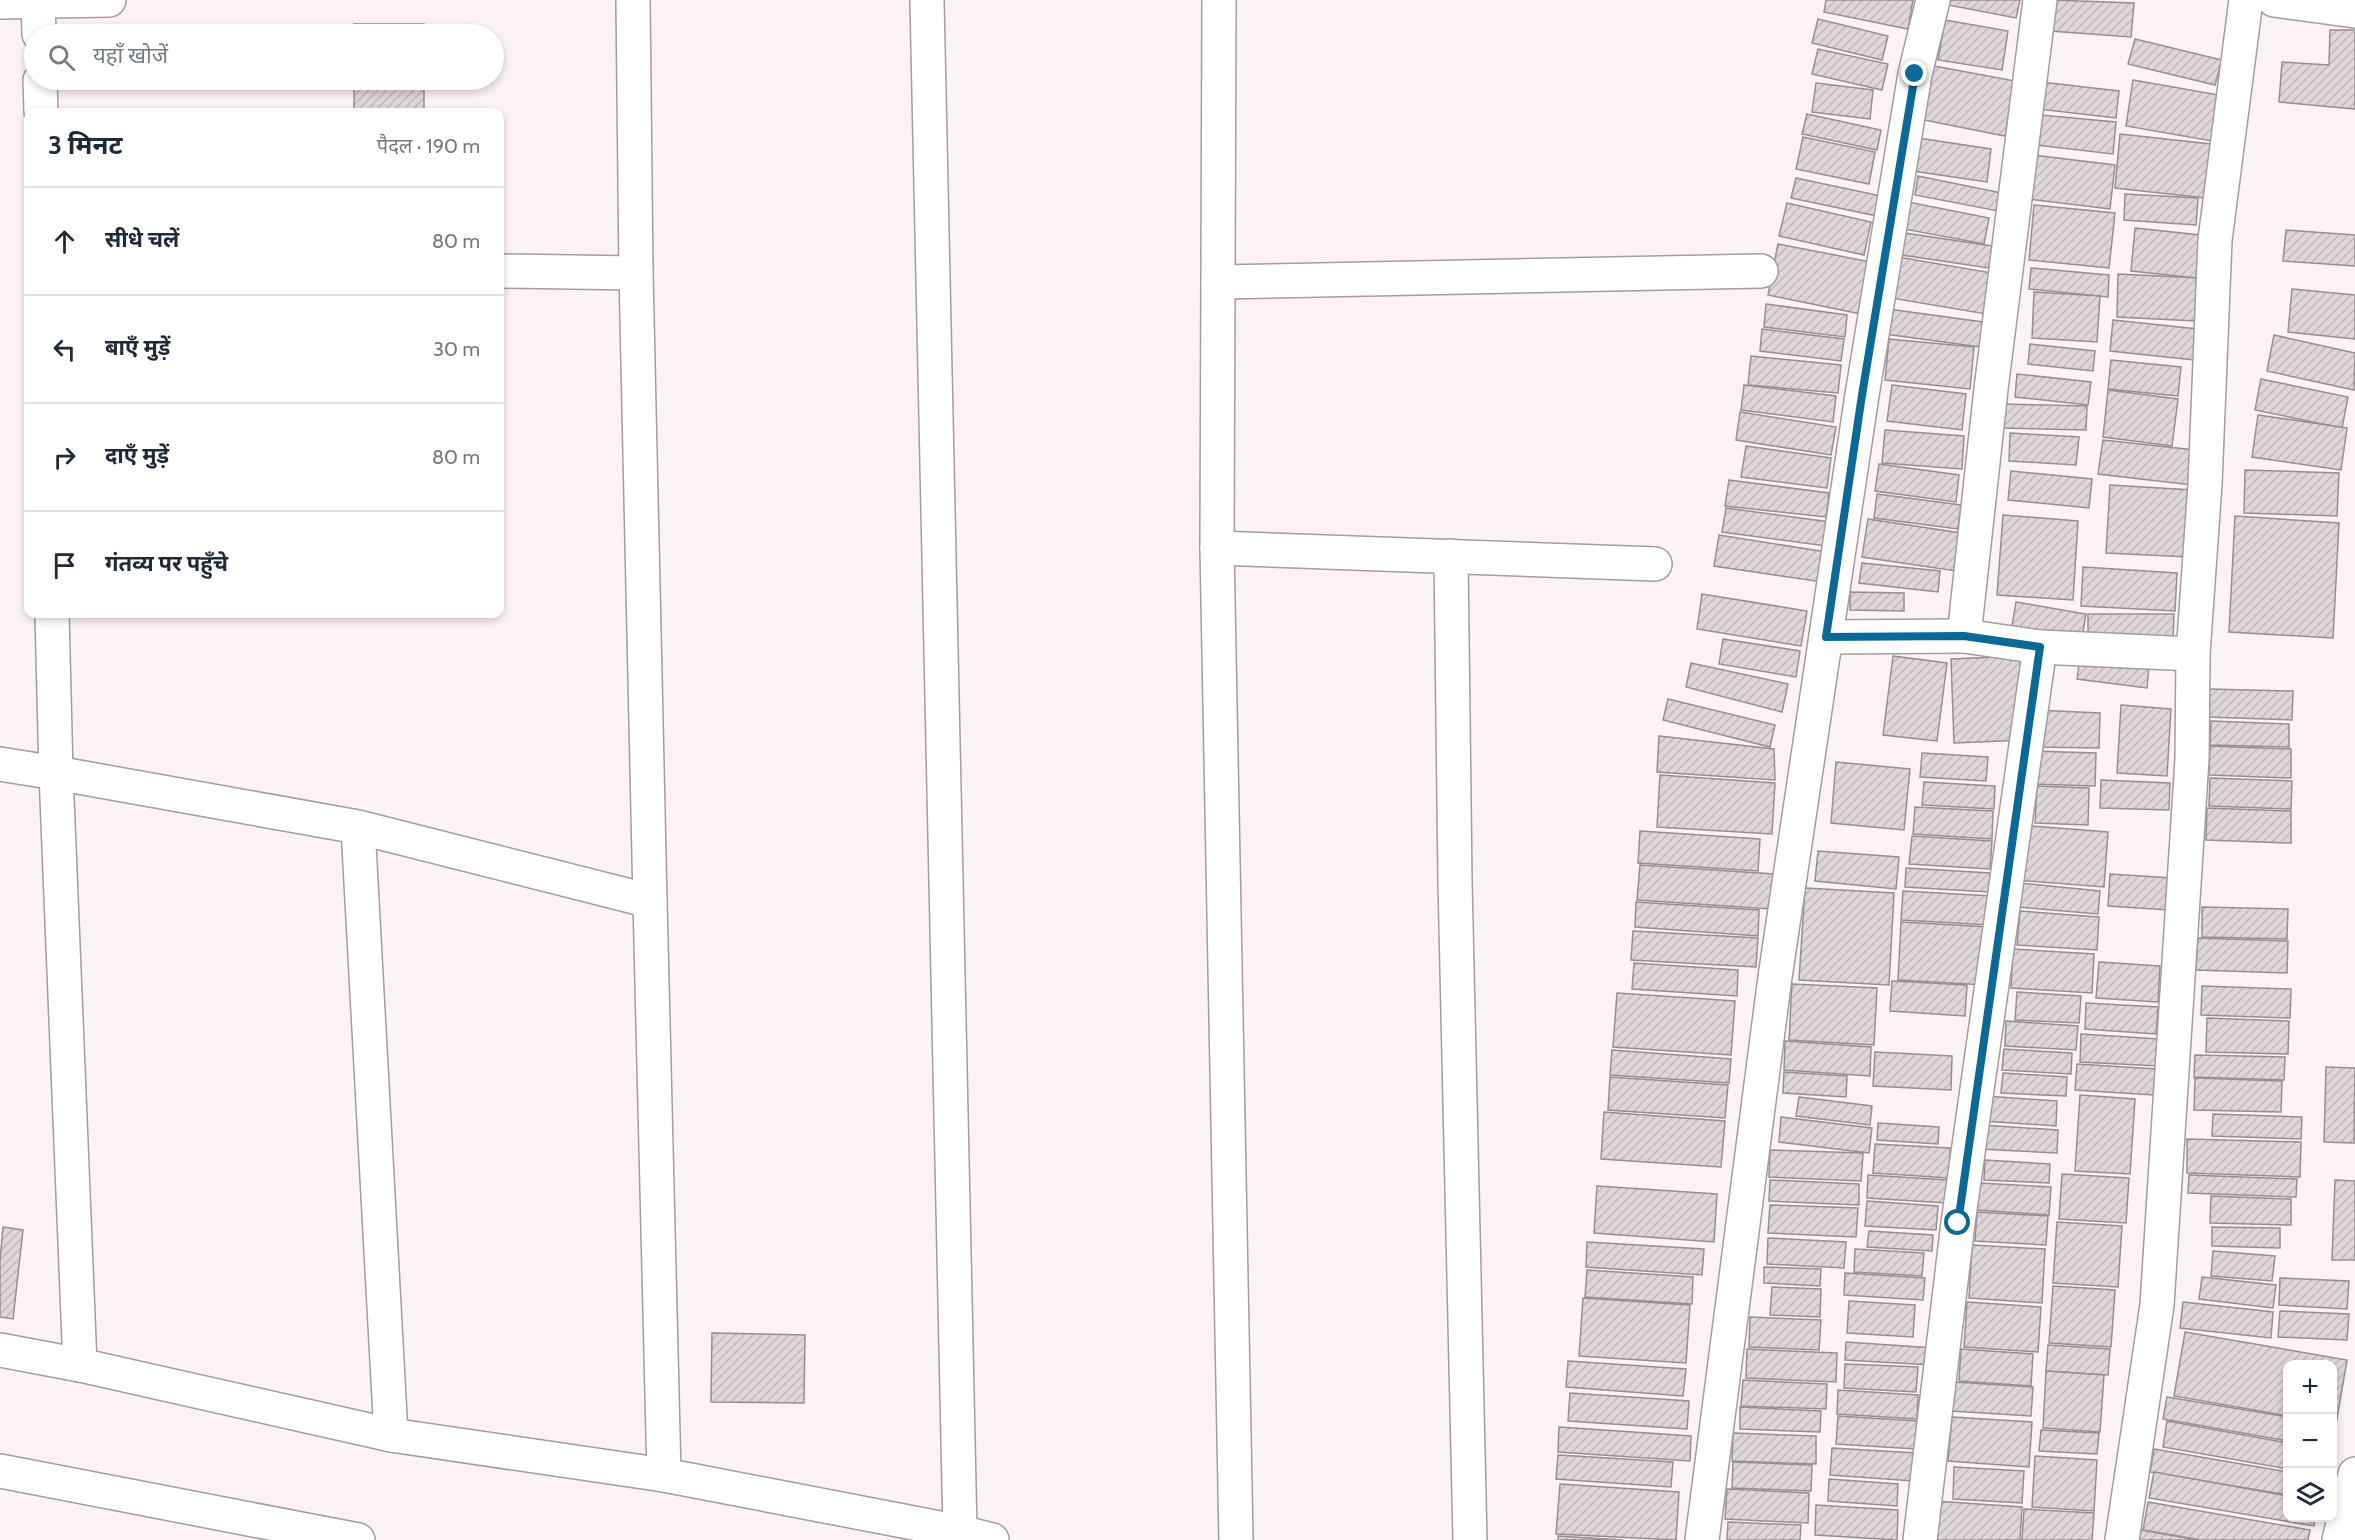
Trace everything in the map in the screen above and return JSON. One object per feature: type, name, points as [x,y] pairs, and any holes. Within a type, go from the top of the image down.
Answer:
[{"type":"street","points":[[0,2],[109,0]]},
{"type":"street","points":[[633,0],[636,273],[664,1475]]},
{"type":"street","points":[[927,0],[960,1532]]},
{"type":"street","points":[[1219,0],[1217,548],[1236,1540]]},
{"type":"street","points":[[1702,1540],[1775,977],[1863,384],[1915,74],[1933,0]]},
{"type":"street","points":[[1964,636],[1991,389],[2040,0]]},
{"type":"street","points":[[2122,1540],[2157,1305],[2192,759],[2193,654],[2205,483],[2215,240],[2246,0]]},
{"type":"street","points":[[2274,0],[2355,11]]},
{"type":"street","points":[[38,2],[39,24]]},
{"type":"street","points":[[40,90],[40,108]]},
{"type":"street","points":[[504,271],[636,273]]},
{"type":"street","points":[[1218,282],[1761,271]]},
{"type":"street","points":[[1217,548],[1655,564]]},
{"type":"street","points":[[1451,556],[1455,881],[1470,1540]]},
{"type":"street","points":[[52,618],[56,773],[80,1365]]},
{"type":"street","points":[[1826,637],[1964,636],[2040,647],[2193,654]]},
{"type":"street","points":[[1920,1540],[1958,1223],[2040,647]]},
{"type":"street","points":[[0,764],[358,827],[650,901]]},
{"type":"street","points":[[358,827],[391,1435]]},
{"type":"street","points":[[0,1350],[80,1365],[391,1435],[664,1475],[992,1540]]},
{"type":"street","points":[[0,1471],[358,1540]]},
{"type":"street","points":[[2339,1540],[2355,1474]]},
{"type":"building","points":[[1826,0],[1913,0],[1908,29],[1824,12]]},
{"type":"building","points":[[1944,0],[2020,0],[2016,18],[1943,4]]},
{"type":"building","points":[[2052,0],[2134,3],[2131,37],[2050,31]]},
{"type":"building","points":[[1818,19],[1888,36],[1882,60],[1812,43]]},
{"type":"building","points":[[1945,20],[2008,31],[2002,70],[1938,60]]},
{"type":"building","points":[[2330,30],[2355,30],[2355,109],[2279,102],[2282,62],[2329,65]]},
{"type":"building","points":[[2135,39],[2222,60],[2215,85],[2128,64]]},
{"type":"building","points":[[1818,49],[1888,64],[1882,90],[1812,74]]},
{"type":"building","points":[[1929,65],[2015,81],[2005,136],[1919,119]]},
{"type":"building","points":[[2133,80],[2219,95],[2212,141],[2126,126]]},
{"type":"building","points":[[2032,81],[2119,91],[2116,118],[2029,108]]},
{"type":"building","points":[[1816,83],[1873,90],[1870,119],[1812,112]]},
{"type":"building","points":[[354,90],[424,90],[424,108],[354,108]]},
{"type":"building","points":[[1807,114],[1881,130],[1877,150],[1802,134]]},
{"type":"building","points":[[2030,114],[2116,122],[2113,154],[2027,144]]},
{"type":"building","points":[[2120,134],[2211,144],[2205,198],[2115,188]]},
{"type":"building","points":[[1803,137],[1875,152],[1869,184],[1796,169]]},
{"type":"building","points":[[1918,138],[1991,149],[1987,182],[1913,171]]},
{"type":"building","points":[[2033,155],[2115,165],[2110,209],[2028,199]]},
{"type":"building","points":[[1918,176],[2002,193],[1998,211],[1915,195]]},
{"type":"building","points":[[1796,178],[1886,197],[1882,217],[1791,198]]},
{"type":"building","points":[[2125,194],[2198,198],[2196,225],[2124,220]]},
{"type":"building","points":[[1908,202],[1989,218],[1984,244],[1904,229]]},
{"type":"building","points":[[1787,203],[1871,222],[1864,255],[1779,236]]},
{"type":"building","points":[[2034,205],[2115,213],[2109,268],[2029,260]]},
{"type":"building","points":[[2135,228],[2200,235],[2196,278],[2131,271]]},
{"type":"building","points":[[2286,230],[2355,235],[2355,266],[2283,261]]},
{"type":"building","points":[[1905,233],[1992,246],[1989,268],[1902,255]]},
{"type":"building","points":[[1778,244],[1871,262],[1861,314],[1768,295]]},
{"type":"building","points":[[1898,257],[1992,273],[1986,314],[1891,298]]},
{"type":"building","points":[[2031,268],[2109,275],[2108,297],[2029,289]]},
{"type":"building","points":[[2118,274],[2198,278],[2196,321],[2117,317]]},
{"type":"building","points":[[2292,289],[2355,295],[2355,339],[2288,332]]},
{"type":"building","points":[[2034,292],[2100,296],[2097,342],[2032,338]]},
{"type":"building","points":[[1766,304],[1847,315],[1845,337],[1764,327]]},
{"type":"building","points":[[1888,309],[1983,322],[1980,347],[1885,334]]},
{"type":"building","points":[[2113,320],[2198,329],[2194,360],[2110,351]]},
{"type":"building","points":[[1762,329],[1844,339],[1841,361],[1760,351]]},
{"type":"building","points":[[2274,335],[2355,353],[2354,390],[2267,371]]},
{"type":"building","points":[[1889,339],[1974,347],[1970,389],[1885,380]]},
{"type":"building","points":[[2030,344],[2095,351],[2093,371],[2028,364]]},
{"type":"building","points":[[1751,356],[1841,365],[1838,393],[1748,385]]},
{"type":"building","points":[[2111,360],[2181,367],[2178,396],[2108,389]]},
{"type":"building","points":[[2017,374],[2091,382],[2088,405],[2015,397]]},
{"type":"building","points":[[2261,379],[2348,397],[2342,428],[2255,410]]},
{"type":"building","points":[[1744,385],[1836,396],[1833,422],[1741,410]]},
{"type":"building","points":[[1892,385],[1966,394],[1962,430],[1887,421]]},
{"type":"building","points":[[2108,390],[2178,399],[2172,446],[2103,437]]},
{"type":"building","points":[[2002,404],[2087,406],[2086,430],[2001,428]]},
{"type":"building","points":[[1740,412],[1836,427],[1831,455],[1736,440]]},
{"type":"building","points":[[2258,415],[2347,428],[2341,470],[2252,457]]},
{"type":"building","points":[[1885,430],[1964,436],[1962,469],[1882,463]]},
{"type":"building","points":[[2010,433],[2079,437],[2076,465],[2009,461]]},
{"type":"building","points":[[2103,440],[2195,450],[2192,485],[2098,474]]},
{"type":"building","points":[[1746,446],[1831,458],[1827,488],[1741,477]]},
{"type":"building","points":[[1879,464],[1959,475],[1956,502],[1875,491]]},
{"type":"building","points":[[2245,470],[2339,473],[2337,516],[2244,513]]},
{"type":"building","points":[[2011,471],[2092,479],[2089,508],[2008,500]]},
{"type":"building","points":[[1729,480],[1829,493],[1826,517],[1725,506]]},
{"type":"building","points":[[2110,485],[2193,490],[2189,557],[2106,553]]},
{"type":"building","points":[[1877,494],[1961,505],[1958,529],[1874,518]]},
{"type":"building","points":[[1726,508],[1830,522],[1826,546],[1722,532]]},
{"type":"building","points":[[2003,515],[2078,521],[2073,600],[1997,595]]},
{"type":"building","points":[[2235,516],[2339,523],[2333,638],[2229,632]]},
{"type":"building","points":[[1868,519],[1961,533],[1956,571],[1862,557]]},
{"type":"building","points":[[1719,535],[1826,552],[1822,582],[1714,566]]},
{"type":"building","points":[[1862,563],[1940,571],[1938,592],[1859,583]]},
{"type":"building","points":[[2083,567],[2177,573],[2175,611],[2081,606]]},
{"type":"building","points":[[1850,592],[1904,593],[1904,611],[1850,610]]},
{"type":"building","points":[[1702,594],[1807,611],[1801,646],[1697,629]]},
{"type":"building","points":[[2016,602],[2086,614],[2081,643],[2011,632]]},
{"type":"building","points":[[2088,614],[2174,614],[2173,639],[2088,639]]},
{"type":"building","points":[[1723,639],[1800,651],[1796,677],[1719,664]]},
{"type":"building","points":[[1893,656],[1947,663],[1937,741],[1883,735]]},
{"type":"building","points":[[2022,656],[2025,740],[1954,743],[1951,659]]},
{"type":"building","points":[[2080,657],[2149,666],[2147,688],[2077,679]]},
{"type":"building","points":[[1691,663],[1788,684],[1782,712],[1686,687]]},
{"type":"building","points":[[2208,689],[2293,691],[2292,720],[2207,717]]},
{"type":"building","points":[[1668,699],[1775,725],[1770,747],[1663,720]]},
{"type":"building","points":[[2121,705],[2171,709],[2167,776],[2117,773]]},
{"type":"building","points":[[2035,710],[2100,713],[2099,748],[2034,747]]},
{"type":"building","points":[[2211,721],[2289,724],[2289,747],[2210,745]]},
{"type":"building","points":[[1659,736],[1774,749],[1775,780],[1657,772]]},
{"type":"building","points":[[2210,746],[2291,749],[2291,778],[2209,775]]},
{"type":"building","points":[[2032,751],[2096,753],[2095,786],[2031,784]]},
{"type":"building","points":[[1922,753],[1988,757],[1986,781],[1920,777]]},
{"type":"building","points":[[1836,762],[1910,769],[1904,830],[1831,823]]},
{"type":"building","points":[[1660,775],[1775,783],[1772,834],[1657,827]]},
{"type":"building","points":[[2210,778],[2292,781],[2291,809],[2209,806]]},
{"type":"building","points":[[2101,780],[2170,783],[2169,810],[2100,808]]},
{"type":"building","points":[[1924,782],[1995,786],[1994,809],[1922,805]]},
{"type":"building","points":[[2037,786],[2089,788],[2088,825],[2035,823]]},
{"type":"building","points":[[1915,807],[1993,811],[1992,839],[1913,834]]},
{"type":"building","points":[[2207,808],[2291,811],[2291,843],[2206,840]]},
{"type":"building","points":[[2021,825],[2108,832],[2104,887],[2016,880]]},
{"type":"building","points":[[1640,831],[1760,839],[1758,871],[1638,863]]},
{"type":"building","points":[[1912,836],[1992,841],[1990,869],[1909,864]]},
{"type":"building","points":[[1818,851],[1899,857],[1896,889],[1815,881]]},
{"type":"building","points":[[1640,865],[1774,874],[1771,909],[1637,900]]},
{"type":"building","points":[[1906,868],[1990,873],[1989,892],[1905,887]]},
{"type":"building","points":[[2110,874],[2172,878],[2169,910],[2108,906]]},
{"type":"building","points":[[2020,883],[2100,891],[2098,914],[2018,907]]},
{"type":"building","points":[[1805,888],[1894,893],[1889,985],[1799,980]]},
{"type":"building","points":[[1903,891],[1992,896],[1990,925],[1901,920]]},
{"type":"building","points":[[1636,902],[1759,910],[1758,936],[1635,927]]},
{"type":"building","points":[[2202,907],[2288,909],[2287,939],[2202,937]]},
{"type":"building","points":[[2020,911],[2099,917],[2097,950],[2017,945]]},
{"type":"building","points":[[1901,922],[1990,927],[1986,985],[1898,980]]},
{"type":"building","points":[[1633,931],[1758,938],[1756,967],[1631,960]]},
{"type":"building","points":[[2198,938],[2288,941],[2287,973],[2196,970]]},
{"type":"building","points":[[2013,949],[2094,954],[2092,993],[2011,988]]},
{"type":"building","points":[[2099,962],[2160,966],[2158,1002],[2096,998]]},
{"type":"building","points":[[1634,963],[1738,970],[1737,996],[1632,989]]},
{"type":"building","points":[[1892,981],[1967,985],[1965,1016],[1890,1011]]},
{"type":"building","points":[[1792,984],[1877,988],[1874,1045],[1789,1040]]},
{"type":"building","points":[[2202,986],[2291,989],[2290,1018],[2201,1015]]},
{"type":"building","points":[[2017,992],[2081,996],[2079,1023],[2015,1020]]},
{"type":"building","points":[[1617,993],[1735,1001],[1731,1055],[1613,1047]]},
{"type":"building","points":[[2086,1003],[2158,1007],[2156,1034],[2085,1029]]},
{"type":"building","points":[[2207,1018],[2289,1021],[2288,1054],[2206,1052]]},
{"type":"building","points":[[2006,1021],[2078,1026],[2076,1050],[2005,1046]]},
{"type":"building","points":[[2081,1034],[2159,1039],[2158,1066],[2080,1062]]},
{"type":"building","points":[[1785,1041],[1871,1047],[1870,1076],[1784,1070]]},
{"type":"building","points":[[2004,1049],[2072,1053],[2071,1074],[2002,1070]]},
{"type":"building","points":[[1612,1050],[1731,1059],[1729,1083],[1610,1075]]},
{"type":"building","points":[[1875,1052],[1952,1056],[1951,1090],[1873,1086]]},
{"type":"building","points":[[2195,1055],[2285,1057],[2284,1080],[2194,1077]]},
{"type":"building","points":[[2077,1064],[2156,1069],[2154,1095],[2075,1090]]},
{"type":"building","points":[[2326,1067],[2355,1068],[2354,1143],[2324,1142]]},
{"type":"building","points":[[1784,1072],[1847,1076],[1846,1097],[1783,1093]]},
{"type":"building","points":[[2003,1073],[2067,1077],[2066,1096],[2001,1093]]},
{"type":"building","points":[[1610,1077],[1728,1085],[1725,1118],[1608,1110]]},
{"type":"building","points":[[2195,1078],[2282,1081],[2281,1112],[2194,1110]]},
{"type":"building","points":[[2080,1095],[2135,1099],[2130,1174],[2075,1171]]},
{"type":"building","points":[[1985,1096],[2057,1101],[2056,1126],[1983,1121]]},
{"type":"building","points":[[1799,1097],[1872,1106],[1870,1125],[1796,1116]]},
{"type":"building","points":[[1604,1112],[1725,1121],[1721,1167],[1601,1159]]},
{"type":"building","points":[[2213,1114],[2302,1117],[2301,1139],[2212,1136]]},
{"type":"building","points":[[1781,1117],[1872,1128],[1869,1153],[1779,1142]]},
{"type":"building","points":[[1878,1123],[1939,1127],[1938,1144],[1877,1140]]},
{"type":"building","points":[[1982,1125],[2058,1130],[2057,1153],[1980,1149]]},
{"type":"building","points":[[2187,1139],[2301,1142],[2300,1177],[2187,1173]]},
{"type":"building","points":[[1875,1144],[1950,1148],[1949,1178],[1873,1173]]},
{"type":"building","points":[[1770,1150],[1863,1153],[1861,1181],[1769,1177]]},
{"type":"building","points":[[1985,1160],[2050,1164],[2049,1183],[1984,1180]]},
{"type":"building","points":[[2062,1174],[2129,1178],[2126,1223],[2059,1219]]},
{"type":"building","points":[[1868,1175],[1948,1180],[1947,1203],[1867,1198]]},
{"type":"building","points":[[2189,1175],[2297,1179],[2296,1197],[2188,1193]]},
{"type":"building","points":[[1770,1180],[1859,1184],[1859,1205],[1769,1201]]},
{"type":"building","points":[[2335,1180],[2355,1181],[2355,1260],[2332,1260]]},
{"type":"building","points":[[1979,1183],[2051,1187],[2049,1215],[1977,1210]]},
{"type":"building","points":[[1597,1186],[1717,1194],[1714,1242],[1594,1233]]},
{"type":"building","points":[[2211,1196],[2291,1199],[2291,1225],[2210,1223]]},
{"type":"building","points":[[1867,1201],[1938,1206],[1936,1230],[1865,1226]]},
{"type":"building","points":[[1770,1205],[1858,1208],[1856,1237],[1768,1233]]},
{"type":"building","points":[[1977,1212],[2048,1216],[2046,1245],[1975,1241]]},
{"type":"building","points":[[2057,1222],[2122,1226],[2118,1287],[2053,1283]]},
{"type":"building","points":[[3,1227],[23,1230],[13,1319],[0,1317],[0,1261]]},
{"type":"building","points":[[2212,1227],[2280,1228],[2280,1248],[2212,1246]]},
{"type":"building","points":[[1869,1231],[1933,1235],[1932,1251],[1867,1247]]},
{"type":"building","points":[[1768,1238],[1846,1242],[1844,1268],[1767,1264]]},
{"type":"building","points":[[1587,1242],[1704,1249],[1702,1275],[1586,1267]]},
{"type":"building","points":[[1972,1245],[2045,1249],[2042,1303],[1969,1298]]},
{"type":"building","points":[[1855,1249],[1924,1253],[1922,1276],[1854,1272]]},
{"type":"building","points":[[2213,1251],[2275,1256],[2272,1281],[2211,1276]]},
{"type":"building","points":[[1764,1267],[1821,1269],[1820,1286],[1764,1283]]},
{"type":"building","points":[[1587,1270],[1693,1277],[1692,1304],[1585,1297]]},
{"type":"building","points":[[1845,1273],[1925,1278],[1923,1300],[1844,1295]]},
{"type":"building","points":[[2202,1277],[2276,1285],[2273,1308],[2199,1299]]},
{"type":"building","points":[[2280,1278],[2349,1281],[2347,1309],[2279,1305]]},
{"type":"building","points":[[2053,1286],[2115,1290],[2111,1347],[2049,1343]]},
{"type":"building","points":[[1772,1287],[1821,1289],[1820,1317],[1770,1315]]},
{"type":"building","points":[[1583,1298],[1690,1305],[1686,1363],[1579,1356]]},
{"type":"building","points":[[1849,1301],[1915,1305],[1913,1337],[1847,1333]]},
{"type":"building","points":[[1967,1302],[2041,1307],[2038,1352],[1964,1347]]},
{"type":"building","points":[[2183,1302],[2273,1312],[2271,1338],[2180,1328]]},
{"type":"building","points":[[2280,1311],[2349,1314],[2347,1340],[2278,1337]]},
{"type":"building","points":[[1750,1317],[1821,1320],[1819,1350],[1749,1347]]},
{"type":"building","points":[[2185,1332],[2347,1360],[2337,1418],[2337,1360],[2283,1360],[2283,1415],[2174,1396]]},
{"type":"building","points":[[712,1333],[805,1335],[804,1403],[711,1402]]},
{"type":"building","points":[[1846,1342],[1934,1348],[1933,1365],[1845,1360]]},
{"type":"building","points":[[2048,1345],[2110,1349],[2108,1375],[2046,1371]]},
{"type":"building","points":[[1747,1349],[1837,1353],[1836,1382],[1746,1378]]},
{"type":"building","points":[[1961,1349],[2033,1354],[2031,1386],[1959,1381]]},
{"type":"building","points":[[1568,1361],[1686,1369],[1683,1396],[1566,1387]]},
{"type":"building","points":[[1845,1364],[1918,1367],[1916,1392],[1844,1388]]},
{"type":"building","points":[[2046,1371],[2104,1375],[2100,1432],[2043,1428]]},
{"type":"building","points":[[1743,1380],[1827,1384],[1826,1409],[1741,1406]]},
{"type":"building","points":[[1954,1382],[2033,1387],[2031,1416],[1951,1411]]},
{"type":"building","points":[[1838,1390],[1918,1395],[1917,1419],[1837,1414]]},
{"type":"building","points":[[1570,1393],[1689,1401],[1687,1429],[1568,1421]]},
{"type":"building","points":[[2167,1397],[2283,1416],[2283,1440],[2163,1419]]},
{"type":"building","points":[[1740,1407],[1821,1411],[1820,1432],[1740,1429]]},
{"type":"building","points":[[1838,1416],[1918,1421],[1916,1449],[1836,1444]]},
{"type":"building","points":[[1952,1417],[2032,1422],[2029,1467],[1948,1461]]},
{"type":"building","points":[[2167,1421],[2283,1442],[2283,1468],[2163,1447]]},
{"type":"building","points":[[1559,1427],[1691,1436],[1690,1461],[1558,1452]]},
{"type":"building","points":[[2041,1430],[2099,1433],[2097,1454],[2039,1451]]},
{"type":"building","points":[[1733,1433],[1816,1436],[1816,1464],[1732,1461]]},
{"type":"building","points":[[1832,1448],[1916,1453],[1914,1481],[1830,1475]]},
{"type":"building","points":[[2154,1449],[2283,1471],[2283,1494],[2150,1472]]},
{"type":"building","points":[[1558,1455],[1673,1462],[1671,1487],[1556,1479]]},
{"type":"building","points":[[2035,1456],[2097,1460],[2094,1511],[2032,1507]]},
{"type":"building","points":[[1733,1462],[1812,1465],[1811,1491],[1732,1488]]},
{"type":"building","points":[[1954,1467],[2024,1471],[2022,1503],[1953,1499]]},
{"type":"building","points":[[2154,1472],[2283,1495],[2283,1521],[2149,1498]]},
{"type":"building","points":[[1829,1479],[1898,1484],[1897,1506],[1828,1501]]},
{"type":"building","points":[[1560,1484],[1679,1492],[1676,1540],[1556,1534]]},
{"type":"building","points":[[1727,1489],[1809,1493],[1808,1523],[1725,1519]]},
{"type":"building","points":[[1935,1501],[2022,1507],[2020,1540],[1932,1540]]},
{"type":"building","points":[[2148,1502],[2310,1530],[2308,1540],[2201,1540],[2143,1530]]},
{"type":"building","points":[[1816,1505],[1898,1510],[1897,1540],[1815,1535]]},
{"type":"building","points":[[2024,1509],[2094,1513],[2092,1540],[2022,1540]]},
{"type":"building","points":[[1728,1522],[1801,1525],[1800,1540],[1727,1540]]},
{"type":"building","points":[[2290,1522],[2314,1522],[2314,1526]]},
{"type":"building","points":[[2141,1530],[2198,1540],[2139,1540]]},
{"type":"building","points":[[1558,1536],[1623,1540],[1558,1540]]},
{"type":"route","points":[[1915,74],[1862,395],[1826,637],[1964,636],[2040,647],[1958,1223]]}]
